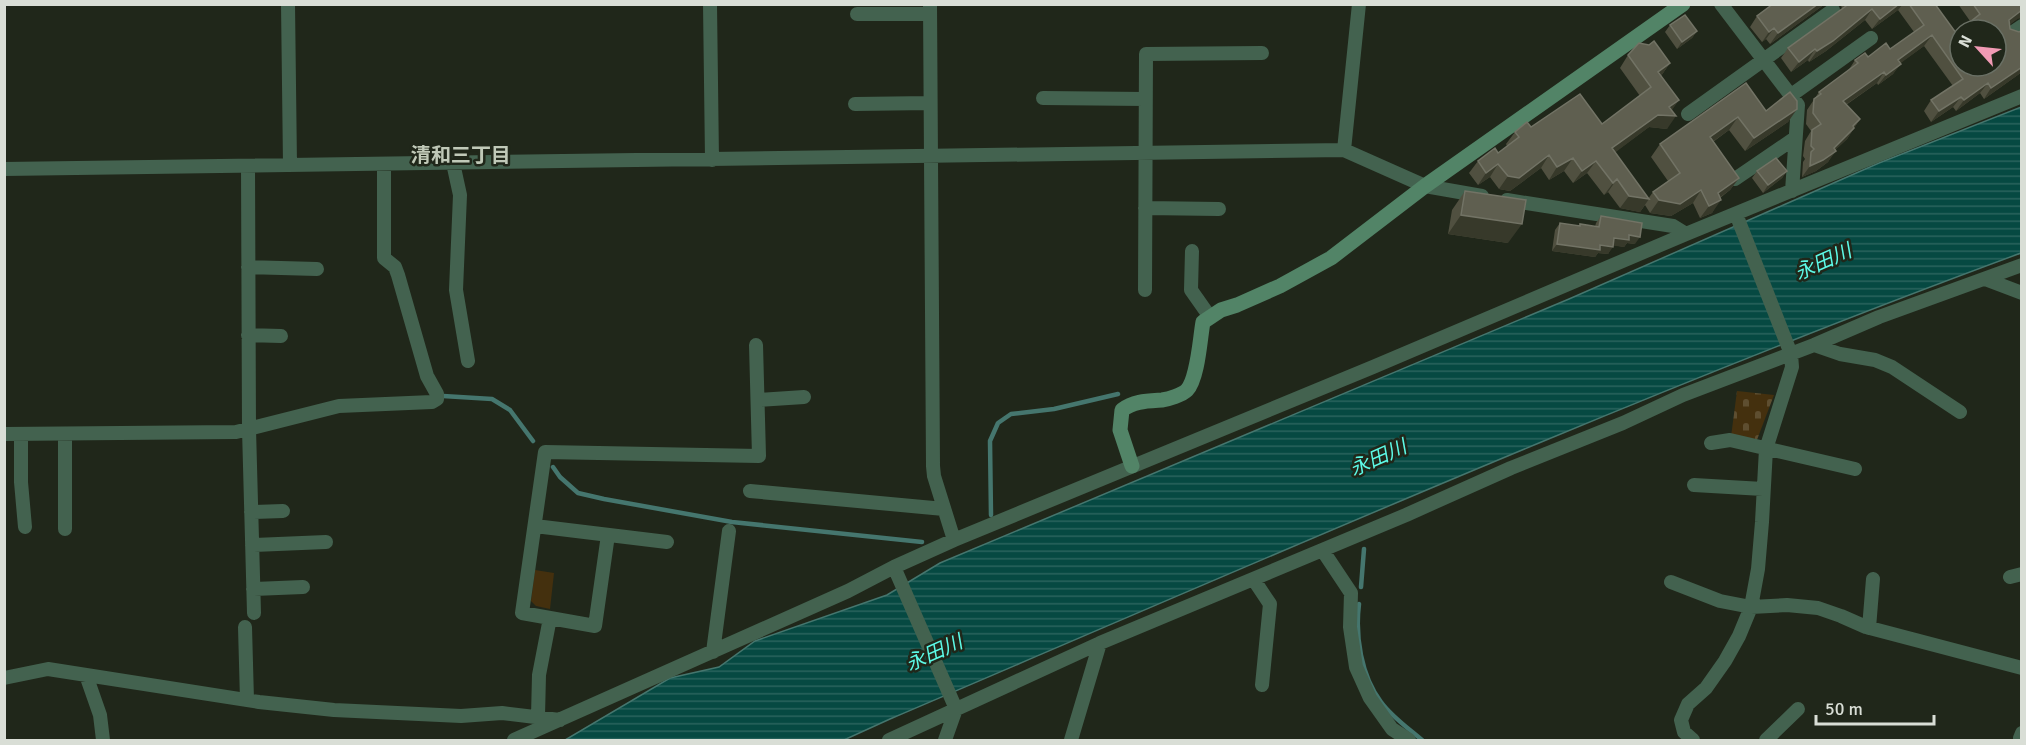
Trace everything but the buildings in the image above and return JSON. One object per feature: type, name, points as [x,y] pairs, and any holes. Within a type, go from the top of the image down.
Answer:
[{"type":"street","points":[[288,4],[290,165]]},
{"type":"street","points":[[710,4],[712,160]]},
{"type":"street","points":[[1344,150],[1359,4]]},
{"type":"street","points":[[1132,466],[1120,430],[1122,410],[1128,405],[1141,401],[1166,400],[1187,390],[1194,378],[1203,322],[1221,310],[1280,286],[1331,258],[1425,186],[1683,4]]},
{"type":"street","points":[[1721,4],[1798,105],[1792,191]]},
{"type":"street","points":[[856,14],[930,9],[933,466],[954,540]]},
{"type":"street","points":[[1688,114],[1833,10]]},
{"type":"street","points":[[1790,96],[1871,38]]},
{"type":"street","points":[[1145,290],[1146,54],[1262,53]]},
{"type":"street","points":[[514,741],[848,591],[954,540],[2022,96]]},
{"type":"street","points":[[1043,98],[1145,99]]},
{"type":"street","points":[[855,104],[930,103]]},
{"type":"street","points":[[1735,179],[1796,138]]},
{"type":"street","points":[[4,169],[1344,150],[1425,186],[1673,226],[1686,234]]},
{"type":"street","points":[[453,163],[460,195],[456,290],[468,361]]},
{"type":"street","points":[[4,434],[236,432],[339,406],[432,402],[437,399],[395,267],[384,258],[384,164]]},
{"type":"street","points":[[248,166],[249,429],[254,613]]},
{"type":"street","points":[[1145,208],[1219,209]]},
{"type":"street","points":[[1693,741],[1684,732],[1681,720],[1688,704],[1707,688],[1725,661],[1751,607],[1759,557],[1766,449],[1792,367],[1790,351],[1737,216]]},
{"type":"street","points":[[1192,251],[1191,290],[1210,317]]},
{"type":"street","points":[[889,741],[1100,643],[1254,580],[1511,468],[1623,423],[1683,395],[1933,296],[2022,265]]},
{"type":"street","points":[[248,267],[317,269]]},
{"type":"street","points":[[1985,279],[2022,293]]},
{"type":"street","points":[[248,335],[281,336]]},
{"type":"street","points":[[608,535],[595,626],[522,613],[545,452],[759,456],[756,345]]},
{"type":"street","points":[[1814,345],[1840,354],[1875,360],[1892,367],[1959,412]]},
{"type":"street","points":[[758,399],[804,396]]},
{"type":"street","points":[[21,434],[21,482],[26,527]]},
{"type":"street","points":[[65,434],[66,529]]},
{"type":"street","points":[[1711,443],[1730,440],[1855,469]]},
{"type":"street","points":[[1694,485],[1763,489]]},
{"type":"street","points":[[750,491],[944,509]]},
{"type":"street","points":[[251,512],[283,512]]},
{"type":"street","points":[[535,526],[667,542]]},
{"type":"street","points":[[713,652],[729,531]]},
{"type":"street","points":[[252,545],[326,542]]},
{"type":"street","points":[[1323,550],[1351,593],[1350,627],[1356,667],[1370,698],[1392,729],[1409,741]]},
{"type":"street","points":[[894,567],[956,709],[945,741]]},
{"type":"street","points":[[1869,628],[1873,579]]},
{"type":"street","points":[[1254,580],[1270,604],[1262,685]]},
{"type":"street","points":[[1671,582],[1720,601],[1751,607],[1787,605],[1818,608],[1869,628],[2022,668]]},
{"type":"street","points":[[254,589],[303,587]]},
{"type":"street","points":[[538,716],[539,675],[550,618]]},
{"type":"street","points":[[246,627],[247,700]]},
{"type":"street","points":[[1071,741],[1100,643]]},
{"type":"street","points":[[4,678],[48,669],[247,700],[334,710],[461,716],[502,713],[560,720]]},
{"type":"street","points":[[86,675],[100,715],[103,741]]},
{"type":"street","points":[[1768,740],[1798,709]]},
{"type":"green space","points":[[1737,391],[1774,395],[1755,445],[1731,437]]},
{"type":"green space","points":[[535,570],[554,573],[550,609],[536,606],[531,601]]},
{"type":"water","name":"永田川","points":[[2021,107],[2021,253],[1594,420],[1312,538],[844,740],[565,740],[670,678],[719,667],[755,641],[887,595],[940,563],[1569,299],[1879,163]]},
{"type":"waterway","points":[[991,515],[990,441],[998,423],[1011,414],[1054,409],[1118,394]]},
{"type":"waterway","points":[[443,396],[492,399],[510,410],[533,441]]},
{"type":"waterway","points":[[553,467],[560,477],[578,493],[604,499],[732,522],[922,542]]},
{"type":"waterway","points":[[1361,587],[1364,549]]},
{"type":"waterway","points":[[1359,604],[1358,629],[1361,655],[1374,692],[1385,707],[1422,740]]},
{"type":"district","name":"清和三丁目","points":[[461,155]]}]
